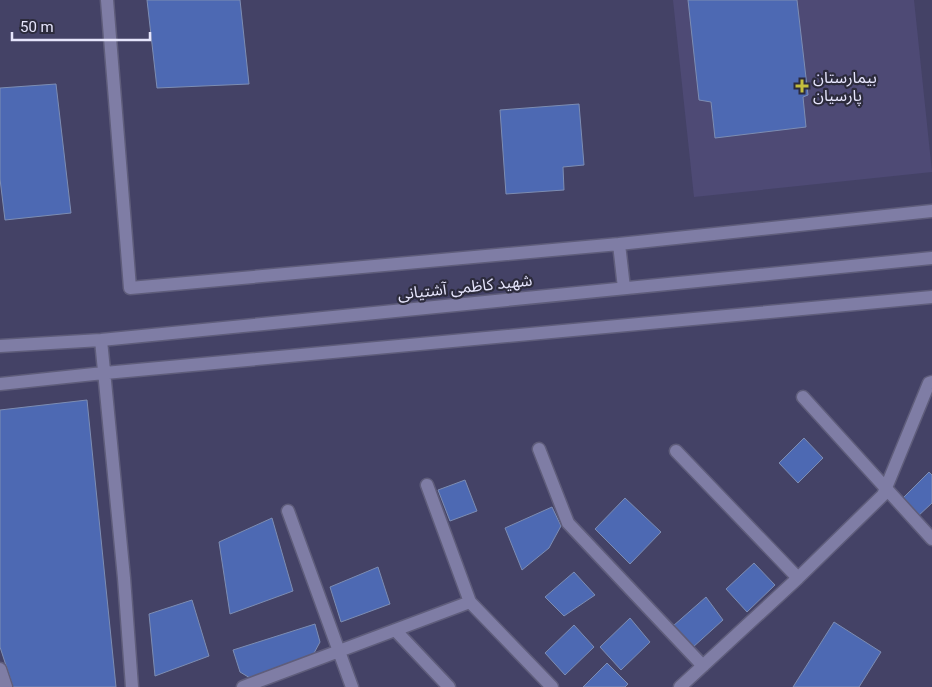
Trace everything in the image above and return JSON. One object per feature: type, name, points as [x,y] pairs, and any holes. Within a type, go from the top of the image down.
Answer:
[{"type":"street","points":[[107,0],[130,288],[619,244],[932,211]]},
{"type":"street","points":[[619,244],[624,288]]},
{"type":"street","name":"شهید کاظمی آشتیانی","points":[[0,346],[101,340],[932,258]]},
{"type":"street","points":[[0,384],[932,297]]},
{"type":"street","points":[[101,340],[124,578],[132,687]]},
{"type":"street","points":[[680,687],[798,578],[883,495],[929,383],[932,382]]},
{"type":"street","points":[[803,397],[932,539]]},
{"type":"street","points":[[539,449],[568,523],[703,666]]},
{"type":"street","points":[[676,451],[798,578]]},
{"type":"street","points":[[427,485],[470,602],[552,687]]},
{"type":"street","points":[[288,510],[352,687]]},
{"type":"street","points":[[243,687],[470,602]]},
{"type":"street","points":[[396,631],[449,687]]},
{"type":"street","points":[[0,669],[6,687]]},
{"type":"shaded area","name":"بیمارستان پارسیان","points":[[673,0],[914,0],[932,172],[694,197]]},
{"type":"building","points":[[147,0],[240,0],[249,84],[157,88]]},
{"type":"building","points":[[688,0],[797,0],[808,95],[803,97],[806,127],[715,138],[711,102],[699,100]]},
{"type":"building","points":[[56,84],[71,213],[5,220],[0,179],[0,88]]},
{"type":"building","points":[[579,104],[584,165],[563,167],[564,190],[506,194],[500,110]]},
{"type":"building","points":[[87,400],[116,687],[13,687],[0,647],[0,410]]},
{"type":"building","points":[[804,438],[823,458],[798,483],[779,463]]},
{"type":"building","points":[[929,472],[932,475],[932,503],[916,518],[900,501]]},
{"type":"building","points":[[465,480],[477,511],[450,521],[438,490]]},
{"type":"building","points":[[625,498],[661,532],[630,564],[595,529]]},
{"type":"building","points":[[552,507],[561,526],[549,548],[522,570],[505,528]]},
{"type":"building","points":[[272,518],[293,591],[230,614],[219,542]]},
{"type":"building","points":[[754,563],[775,585],[747,612],[726,589]]},
{"type":"building","points":[[378,567],[390,604],[341,622],[330,587]]},
{"type":"building","points":[[574,572],[595,595],[564,616],[545,597]]},
{"type":"building","points":[[706,597],[723,620],[692,648],[673,626]]},
{"type":"building","points":[[192,600],[209,656],[155,676],[149,614]]},
{"type":"building","points":[[630,618],[650,642],[621,670],[600,647]]},
{"type":"building","points":[[834,622],[881,652],[859,687],[793,687]]},
{"type":"building","points":[[315,624],[320,642],[313,655],[250,678],[240,672],[233,650]]},
{"type":"building","points":[[574,625],[594,647],[565,675],[545,653]]},
{"type":"building","points":[[607,663],[628,684],[625,687],[583,687]]},
{"type":"place","name":"بیمارستان پارسیان","points":[[802,86]]}]
